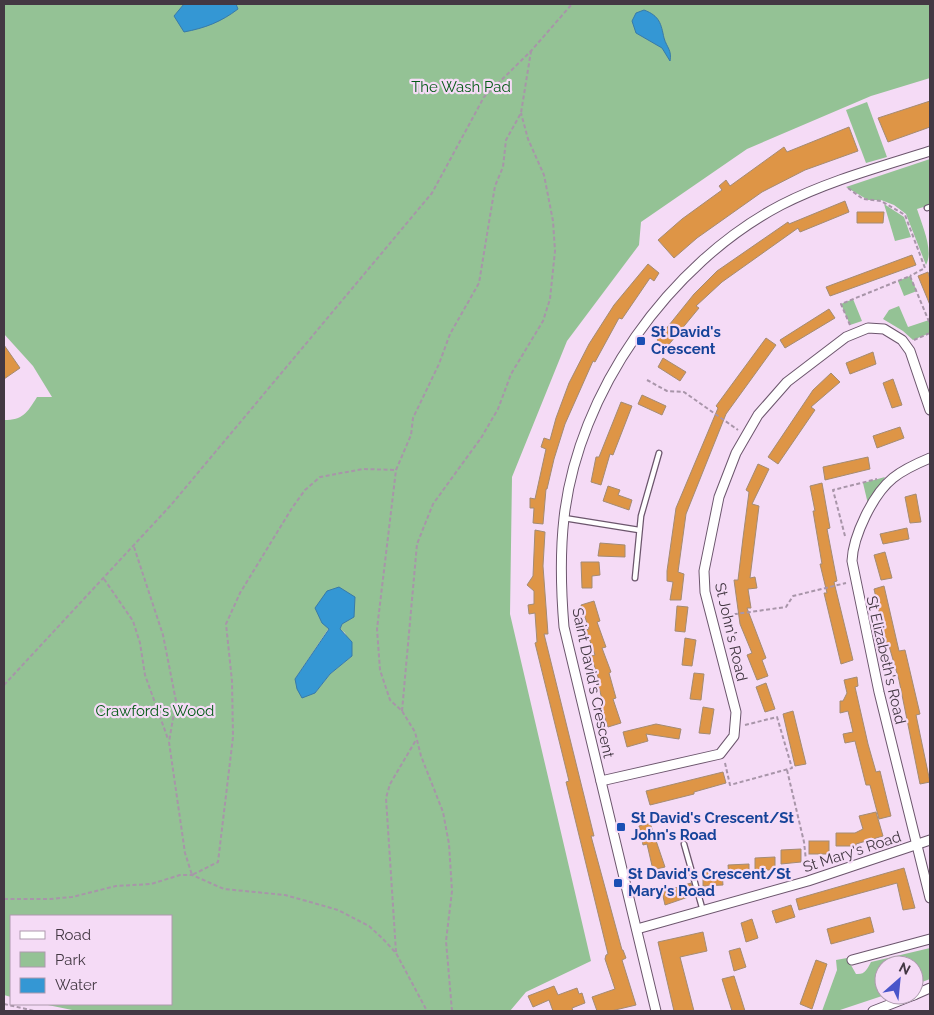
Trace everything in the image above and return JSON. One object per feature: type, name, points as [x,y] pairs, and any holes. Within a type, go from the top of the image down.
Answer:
[{"type":"street","name":"Saint David's Crescent","points":[[656,1011],[638,929],[564,627],[562,599],[564,518],[570,482],[594,413],[617,364],[658,306],[705,257],[779,206],[838,181],[930,151]]},
{"type":"street","name":"St John's Road","points":[[736,727],[736,712],[705,592],[704,571],[718,497],[736,453],[758,415],[787,382],[820,355],[853,334],[868,328],[884,329],[905,344],[910,351],[930,410]]},
{"type":"street","name":"St Elizabeth's Road","points":[[930,458],[893,478],[884,486],[868,512],[852,552],[855,581],[878,692],[930,898]]},
{"type":"street","points":[[601,781],[702,759],[722,752],[734,736],[736,727]]},
{"type":"street","name":"St Mary's Road","points":[[638,929],[808,881],[930,840]]},
{"type":"street","points":[[852,960],[930,939]]},
{"type":"street","points":[[872,1011],[888,1005]]},
{"type":"lane","points":[[636,578],[641,516],[659,453]]},
{"type":"lane","points":[[564,518],[639,530]]},
{"type":"lane","points":[[684,844],[703,911]]},
{"type":"path","points":[[4,684],[134,547],[432,194],[484,97],[531,51],[572,4]]},
{"type":"path","points":[[452,1011],[446,941],[452,891],[449,844],[443,812],[414,732],[402,711],[390,700],[380,670],[377,629],[396,470],[410,435],[413,418],[434,376],[450,334],[479,283],[495,186],[502,167],[506,140],[521,113],[531,51]]},
{"type":"path","points":[[402,711],[417,544],[433,504],[481,438],[498,409],[511,374],[543,321],[550,299],[555,251],[553,221],[544,175],[528,139],[521,113]]},
{"type":"path","points":[[838,181],[863,200],[880,201],[904,215],[925,268],[841,304],[853,334]]},
{"type":"path","points":[[910,276],[930,324]]},
{"type":"path","points":[[905,344],[930,333]]},
{"type":"path","points":[[648,380],[667,391],[684,392],[746,436]]},
{"type":"path","points":[[192,875],[218,862],[233,738],[232,680],[226,624],[240,593],[292,508],[305,490],[320,477],[363,469],[396,470]]},
{"type":"path","points":[[852,552],[845,535],[833,490],[885,477],[893,478]]},
{"type":"path","points":[[134,547],[163,635],[176,701],[168,742]]},
{"type":"path","points":[[104,578],[133,621],[140,643],[145,675],[168,742],[183,845],[192,875]]},
{"type":"path","points":[[711,618],[786,607],[793,596],[855,581]]},
{"type":"path","points":[[722,752],[730,785],[792,768],[778,717],[736,727]]},
{"type":"path","points":[[396,953],[386,798],[390,784],[416,740]]},
{"type":"path","points":[[787,770],[804,842],[808,881]]},
{"type":"path","points":[[4,898],[50,899],[72,897],[116,886],[151,884],[180,875],[192,875],[224,888],[285,895],[338,910],[369,926],[396,953],[427,1011]]},
{"type":"path","points":[[4,1004],[35,1011]]},
{"type":"green space","points":[[4,4],[184,4],[174,17],[238,9],[236,4],[930,4],[930,78],[871,96],[747,149],[641,222],[639,245],[567,341],[512,477],[510,614],[591,961],[526,992],[510,1011],[77,1011],[48,1005],[172,1005],[172,915],[10,915],[10,997],[4,995],[4,420],[20,417],[37,397],[52,397],[33,366],[4,334]],"holes":[[[342,624],[340,629],[345,633],[352,656],[330,674],[315,693],[295,679],[329,628]]]},
{"type":"green space","points":[[867,102],[887,157],[866,163],[846,110]]},
{"type":"green space","points":[[930,159],[930,205],[917,209],[928,245],[929,253],[926,265],[906,214],[894,205],[881,200],[868,200],[846,187]]},
{"type":"green space","points":[[884,204],[904,217],[911,237],[895,241]]},
{"type":"green space","points":[[910,276],[917,291],[904,296],[898,281]]},
{"type":"green space","points":[[853,299],[862,321],[850,325],[841,304]]},
{"type":"green space","points":[[899,306],[908,327],[929,320],[930,333],[913,340],[903,331],[883,319],[889,310]]},
{"type":"green space","points":[[885,477],[868,504],[863,483]]},
{"type":"green space","points":[[930,948],[930,979],[924,981],[924,955],[900,955]]},
{"type":"green space","points":[[847,958],[856,974],[862,974],[871,962],[874,961],[874,999],[837,1011],[822,1011],[837,970],[836,960]]},
{"type":"water","points":[[184,4],[236,4],[238,9],[213,24],[184,32],[174,16]]},
{"type":"water","points":[[644,10],[659,21],[670,52],[670,61],[662,48],[636,33],[632,21],[636,13]]},
{"type":"water","points":[[339,587],[355,597],[354,617],[342,624],[340,629],[352,642],[352,656],[330,674],[315,693],[302,698],[297,689],[295,679],[329,629],[322,623],[315,608],[327,591]]},
{"type":"building","points":[[930,101],[930,127],[888,142],[878,118]]},
{"type":"building","points":[[849,127],[858,151],[805,170],[762,192],[697,238],[674,258],[658,240],[682,219],[722,190],[719,186],[726,180],[730,186],[784,147],[787,152]]},
{"type":"building","points":[[845,201],[849,212],[800,232],[798,228],[722,282],[696,306],[699,308],[666,348],[657,340],[694,294],[717,271],[788,222],[789,224]]},
{"type":"building","points":[[857,212],[884,212],[883,223],[857,223]]},
{"type":"building","points":[[912,255],[916,265],[830,296],[826,287]]},
{"type":"building","points":[[648,264],[659,273],[654,281],[650,278],[622,319],[619,318],[595,362],[593,361],[565,424],[554,459],[546,489],[543,524],[533,523],[534,508],[530,508],[530,498],[535,499],[546,449],[541,447],[544,438],[550,440],[569,383],[589,344],[614,305]]},
{"type":"building","points":[[928,272],[930,279],[930,305],[918,276]]},
{"type":"building","points":[[829,309],[835,318],[785,348],[780,340]]},
{"type":"building","points":[[766,338],[776,345],[726,414],[686,514],[678,572],[684,574],[681,600],[670,600],[673,582],[667,581],[667,571],[676,508],[718,408],[716,406]]},
{"type":"building","points":[[4,345],[20,368],[4,379]]},
{"type":"building","points":[[873,352],[876,364],[850,374],[846,363]]},
{"type":"building","points":[[663,358],[686,372],[680,381],[658,367]]},
{"type":"building","points":[[831,373],[840,382],[811,407],[815,410],[778,464],[768,457],[813,390]]},
{"type":"building","points":[[893,379],[902,405],[892,408],[883,383]]},
{"type":"building","points":[[642,395],[666,406],[662,415],[638,404]]},
{"type":"building","points":[[621,402],[632,406],[613,455],[610,454],[601,485],[591,482],[596,457],[599,457]]},
{"type":"building","points":[[900,427],[904,438],[877,448],[873,436]]},
{"type":"building","points":[[868,457],[870,469],[825,480],[823,467]]},
{"type":"building","points":[[758,464],[769,469],[752,504],[759,506],[750,578],[755,577],[757,588],[748,589],[751,608],[747,608],[766,658],[762,660],[768,676],[757,680],[747,655],[752,653],[740,624],[734,580],[738,580],[749,492],[746,490]]},
{"type":"building","points":[[822,483],[830,528],[827,529],[837,581],[834,582],[853,660],[841,664],[824,593],[827,593],[820,564],[822,564],[810,486]]},
{"type":"building","points":[[608,486],[620,490],[618,495],[632,500],[629,510],[603,501]]},
{"type":"building","points":[[916,494],[921,522],[910,523],[905,497]]},
{"type":"building","points":[[907,528],[909,539],[883,544],[880,534]]},
{"type":"building","points":[[535,530],[545,532],[543,566],[548,634],[544,634],[594,836],[591,836],[622,950],[626,958],[622,960],[636,1005],[611,1011],[597,1011],[592,997],[615,989],[605,959],[608,954],[566,782],[569,781],[535,643],[537,642],[535,613],[529,614],[528,605],[534,604],[534,591],[527,585],[533,576]]},
{"type":"building","points":[[600,543],[625,545],[625,557],[598,556]]},
{"type":"building","points":[[885,552],[892,578],[881,580],[874,555]]},
{"type":"building","points":[[581,562],[599,562],[600,575],[592,576],[592,588],[582,588]]},
{"type":"building","points":[[884,586],[899,651],[905,650],[920,714],[916,715],[930,782],[920,784],[899,680],[889,646],[887,646],[874,589]]},
{"type":"building","points":[[594,601],[600,621],[597,622],[606,647],[602,648],[611,672],[609,673],[616,698],[613,699],[621,723],[608,727],[601,707],[604,706],[597,681],[599,680],[591,656],[595,655],[586,630],[589,629],[581,605]]},
{"type":"building","points":[[677,606],[688,607],[685,632],[675,631]]},
{"type":"building","points":[[685,638],[696,640],[692,666],[682,665]]},
{"type":"building","points":[[694,673],[704,674],[701,700],[690,699]]},
{"type":"building","points":[[857,677],[858,686],[855,687],[868,744],[876,772],[880,771],[891,816],[879,819],[870,785],[866,785],[855,741],[845,743],[843,734],[853,732],[848,711],[840,713],[840,701],[843,701],[847,693],[844,680]]},
{"type":"building","points":[[766,683],[775,709],[765,712],[756,687]]},
{"type":"building","points":[[703,707],[714,709],[710,734],[699,733]]},
{"type":"building","points":[[793,711],[806,764],[795,766],[783,714]]},
{"type":"building","points":[[656,724],[681,729],[679,739],[646,734],[648,741],[627,747],[623,732]]},
{"type":"building","points":[[723,772],[726,783],[694,792],[694,794],[650,805],[646,791]]},
{"type":"building","points":[[876,812],[883,836],[856,844],[856,846],[836,846],[836,833],[855,833],[863,829],[859,816]]},
{"type":"building","points":[[650,823],[665,867],[653,870],[647,844],[643,845],[639,826]]},
{"type":"building","points":[[809,841],[829,841],[829,854],[809,854]]},
{"type":"building","points":[[801,849],[801,862],[781,864],[781,850]]},
{"type":"building","points":[[775,857],[775,870],[755,870],[755,858]]},
{"type":"building","points":[[749,864],[749,877],[729,878],[728,865]]},
{"type":"building","points":[[904,868],[915,908],[903,910],[897,883],[799,910],[796,899]]},
{"type":"building","points":[[703,872],[722,873],[723,885],[703,886]]},
{"type":"building","points":[[691,883],[694,895],[665,905],[662,892]]},
{"type":"building","points":[[791,905],[795,917],[776,923],[772,911]]},
{"type":"building","points":[[870,917],[874,932],[831,944],[827,929]]},
{"type":"building","points":[[752,919],[758,938],[746,942],[741,923]]},
{"type":"building","points":[[703,932],[707,951],[680,957],[694,1011],[674,1011],[658,942]]},
{"type":"building","points":[[740,948],[746,967],[734,971],[729,951]]},
{"type":"building","points":[[816,960],[827,964],[812,1009],[800,1004]]},
{"type":"building","points":[[734,976],[745,1011],[732,1011],[722,979]]},
{"type":"building","points":[[554,986],[558,995],[577,988],[579,994],[582,993],[585,1003],[572,1008],[573,1011],[553,1011],[549,1000],[533,1007],[528,996]]},
{"type":"place","name":"St David's Crescent","points":[[641,341]]},
{"type":"place","name":"St David's Crescent/St John's Road","points":[[621,827]]},
{"type":"place","name":"St David's Crescent/St Mary's Road","points":[[618,883]]},
{"type":"park label","name":"The Wash Pad","points":[[461,87]]},
{"type":"park label","name":"Crawford's Wood","points":[[155,711]]}]
